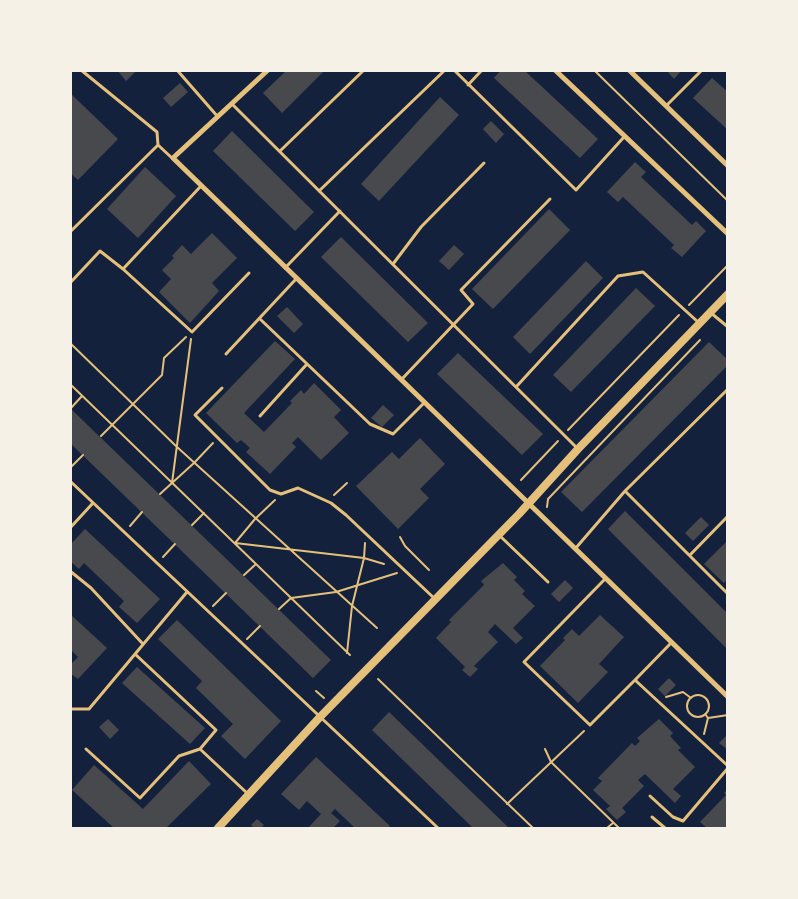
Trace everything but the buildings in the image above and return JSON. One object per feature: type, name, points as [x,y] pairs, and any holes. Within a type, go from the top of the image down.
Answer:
[{"type":"main road","points":[[218,828],[321,717],[728,294]]},
{"type":"street","points":[[268,70],[173,158],[728,698]]},
{"type":"street","points":[[555,70],[728,234]]},
{"type":"street","points":[[629,70],[728,166]]},
{"type":"lane","points":[[81,70],[157,132],[158,145],[173,158]]},
{"type":"lane","points":[[177,70],[218,117]]},
{"type":"lane","points":[[280,151],[364,70]]},
{"type":"lane","points":[[319,191],[445,70]]},
{"type":"lane","points":[[454,70],[576,190],[624,137]]},
{"type":"lane","points":[[468,85],[483,70]]},
{"type":"lane","points":[[666,106],[702,70]]},
{"type":"lane","points":[[232,104],[578,449]]},
{"type":"lane","points":[[70,232],[158,145]]},
{"type":"lane","points":[[393,264],[421,227],[484,163]]},
{"type":"lane","points":[[123,268],[201,186]]},
{"type":"lane","points":[[401,380],[473,304],[461,290],[550,199]]},
{"type":"lane","points":[[285,268],[340,211]]},
{"type":"lane","points":[[70,283],[100,251],[123,268],[192,332],[249,273]]},
{"type":"lane","points":[[516,387],[618,276],[643,272],[699,323]]},
{"type":"lane","points":[[226,354],[296,279]]},
{"type":"lane","points":[[710,312],[728,327]]},
{"type":"lane","points":[[260,319],[370,424],[393,434],[424,403]]},
{"type":"lane","points":[[260,416],[307,364]]},
{"type":"lane","points":[[222,388],[195,416],[270,490],[281,494],[298,488],[331,503],[435,600]]},
{"type":"lane","points":[[575,549],[625,491],[728,389]]},
{"type":"lane","points":[[70,482],[438,828]]},
{"type":"lane","points":[[625,491],[728,594]]},
{"type":"lane","points":[[70,528],[93,503]]},
{"type":"lane","points":[[690,555],[728,516]]},
{"type":"lane","points":[[499,534],[548,582]]},
{"type":"lane","points":[[70,571],[91,588],[143,644]]},
{"type":"lane","points":[[606,579],[524,662],[590,725],[671,643]]},
{"type":"lane","points":[[70,709],[90,709],[186,592]]},
{"type":"lane","points":[[86,749],[140,798],[179,756],[200,749],[216,729],[135,654]]},
{"type":"lane","points":[[635,680],[728,767],[683,822],[673,817],[650,796]]},
{"type":"lane","points":[[200,749],[249,795]]},
{"type":"lane","points":[[652,817],[665,828]]},
{"type":"path","points":[[594,70],[728,201]]},
{"type":"path","points":[[521,480],[728,265]]},
{"type":"path","points":[[100,436],[162,375],[164,358],[192,332]]},
{"type":"path","points":[[172,483],[192,332]]},
{"type":"path","points":[[70,343],[194,463],[377,628]]},
{"type":"path","points":[[70,384],[348,654],[352,606],[364,558],[366,535]]},
{"type":"path","points":[[71,408],[82,396]]},
{"type":"path","points":[[160,494],[218,438]]},
{"type":"path","points":[[70,468],[83,455]]},
{"type":"path","points":[[334,496],[347,483]]},
{"type":"path","points":[[235,543],[255,519],[281,494]]},
{"type":"path","points":[[124,532],[142,512]]},
{"type":"path","points":[[192,525],[204,513]]},
{"type":"path","points":[[400,537],[405,546],[429,570]]},
{"type":"path","points":[[235,543],[364,558],[384,564]]},
{"type":"path","points":[[157,564],[175,544]]},
{"type":"path","points":[[244,575],[256,564]]},
{"type":"path","points":[[279,609],[291,598],[336,592],[405,570]]},
{"type":"path","points":[[207,611],[226,593]]},
{"type":"path","points":[[242,644],[260,626]]},
{"type":"path","points":[[378,679],[533,828]]},
{"type":"path","points":[[316,691],[324,698]]},
{"type":"path","points":[[656,699],[683,693],[691,698]]},
{"type":"path","points":[[698,695],[707,700],[709,707],[705,714],[696,717],[689,713],[687,706],[691,698],[698,695]]},
{"type":"path","points":[[705,714],[708,718]]},
{"type":"path","points":[[708,718],[728,716]]},
{"type":"path","points":[[702,742],[708,718]]},
{"type":"path","points":[[507,804],[590,725]]},
{"type":"path","points":[[545,749],[551,762],[619,828]]},
{"type":"path","points":[[607,828],[613,823]]}]
